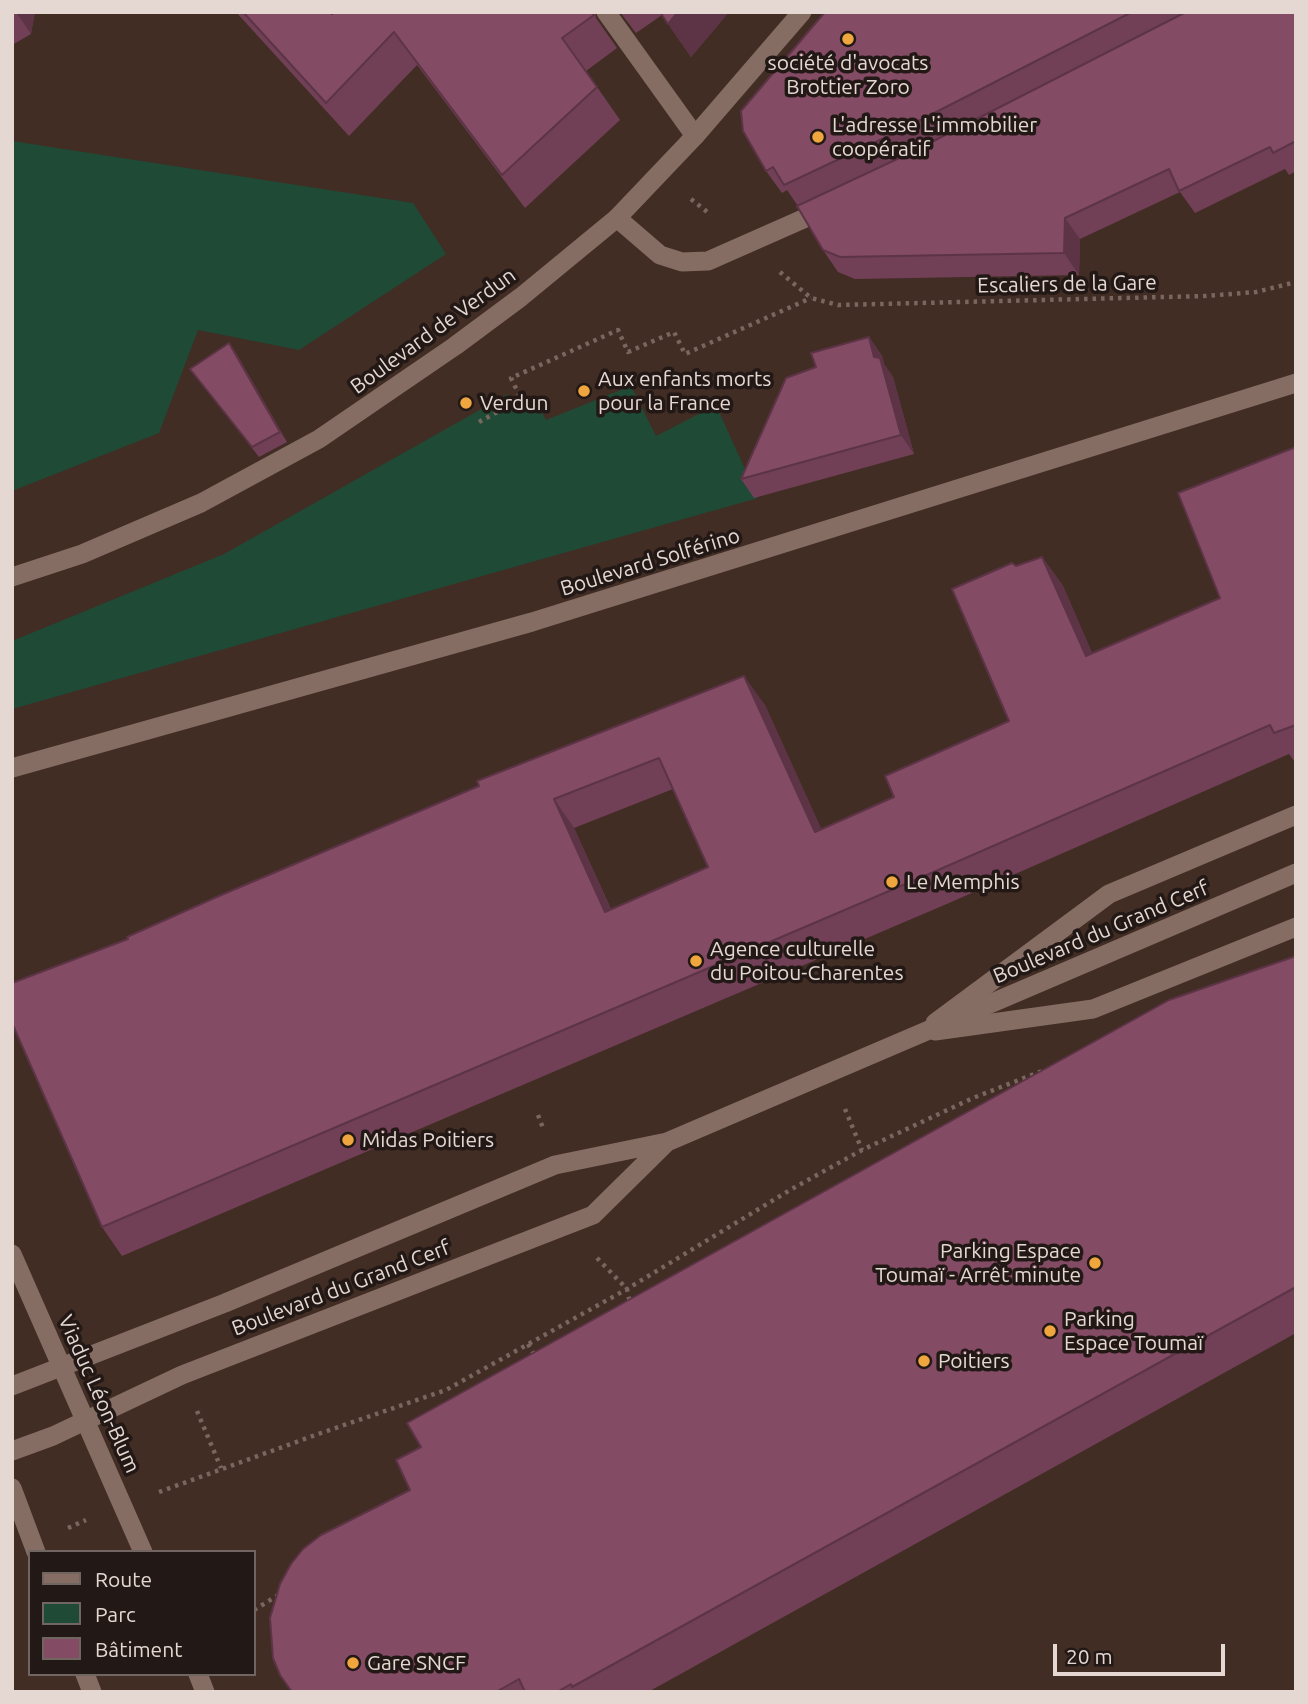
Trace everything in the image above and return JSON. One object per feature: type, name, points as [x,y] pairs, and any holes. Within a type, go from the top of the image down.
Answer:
[{"type":"street","points":[[606,12],[695,136]]},
{"type":"street","name":"Boulevard de Verdun","points":[[12,577],[82,554],[201,503],[319,439],[455,346],[521,297],[617,218],[695,136],[802,12]]},
{"type":"street","points":[[617,218],[660,255],[682,262],[708,261],[848,199]]},
{"type":"street","name":"Boulevard Solférino","points":[[12,768],[532,622],[1296,383]]},
{"type":"street","name":"Boulevard du Grand Cerf","points":[[923,1032],[1109,894],[1296,815]]},
{"type":"street","name":"Boulevard du Grand Cerf","points":[[12,1386],[225,1303],[555,1165],[667,1142],[1296,873]]},
{"type":"street","name":"Boulevard du Grand Cerf","points":[[923,1032],[1093,1009],[1296,927]]},
{"type":"street","name":"Boulevard du Grand Cerf","points":[[12,1451],[53,1436],[182,1375],[593,1215],[667,1142]]},
{"type":"street","name":"Viaduc Léon-Blum","points":[[12,1254],[143,1550]]},
{"type":"street","points":[[12,1488],[35,1548]]},
{"type":"path","name":"Escaliers de la Gare","points":[[838,305],[1206,296],[1256,292],[1296,282]]},
{"type":"path","points":[[479,422],[521,399],[511,378],[618,330],[628,352],[674,332],[685,354],[811,298]]},
{"type":"path","points":[[157,1493],[446,1390],[627,1289],[790,1189],[862,1150],[973,1098],[1054,1067]]},
{"type":"path","points":[[527,1344],[540,1366]]},
{"type":"path","points":[[35,1548],[93,1517]]},
{"type":"path","points":[[256,1609],[287,1590]]},
{"type":"green space","points":[[12,141],[413,203],[446,254],[299,350],[198,330],[159,433],[12,491]]},
{"type":"green space","points":[[631,386],[656,436],[716,405],[758,498],[12,709],[12,641],[224,554],[508,394],[516,411],[536,402],[546,420]]},
{"type":"building","points":[[243,12],[592,12],[594,15],[562,38],[597,87],[502,175],[394,32],[326,103]]},
{"type":"building","points":[[660,12],[678,12],[668,24]]},
{"type":"building","points":[[825,12],[1132,12],[899,131],[784,185],[773,167],[766,171],[743,131],[741,111]]},
{"type":"building","points":[[1186,12],[1296,12],[1296,141],[1273,153],[1270,147],[1179,191],[1169,169],[1065,218],[1064,253],[840,257],[823,250],[797,206],[910,153]]},
{"type":"building","points":[[869,337],[874,357],[880,358],[901,435],[741,479],[786,378],[816,367],[811,353]]},
{"type":"building","points":[[229,343],[280,432],[252,447],[190,369]]},
{"type":"building","points":[[1296,447],[1296,725],[1274,733],[1270,725],[929,874],[102,1227],[12,1023],[12,983],[128,939],[127,937],[219,896],[479,786],[477,781],[744,676],[815,832],[894,797],[885,776],[1009,721],[952,589],[1012,563],[1016,566],[1042,557],[1086,656],[1220,598],[1178,493]],"holes":[[[659,758],[708,867],[605,912],[554,799]]]},
{"type":"building","name":"Poitiers","points":[[1296,956],[1296,1287],[572,1687],[571,1684],[557,1692],[525,1692],[519,1679],[496,1692],[292,1692],[280,1675],[273,1658],[270,1618],[280,1584],[303,1549],[321,1535],[410,1490],[396,1460],[421,1447],[407,1423],[1169,1000]]},
{"type":"place","name":"société d'avocats Brottier Zoro","points":[[848,39]]},
{"type":"place","name":"L'adresse L'immobilier coopératif","points":[[818,137]]},
{"type":"place","name":"Aux enfants morts pour la France","points":[[584,391]]},
{"type":"place","name":"Verdun","points":[[466,403]]},
{"type":"place","name":"Le Memphis","points":[[892,882]]},
{"type":"place","name":"Agence culturelle du Poitou-Charentes","points":[[696,961]]},
{"type":"place","name":"Midas Poitiers","points":[[348,1140]]},
{"type":"place","name":"Parking Espace Toumaï - Arrêt minute","points":[[1095,1263]]},
{"type":"place","name":"Parking Espace Toumaï","points":[[1050,1331]]},
{"type":"place","name":"Poitiers","points":[[924,1361]]},
{"type":"place","name":"Gare SNCF","points":[[353,1663]]}]
